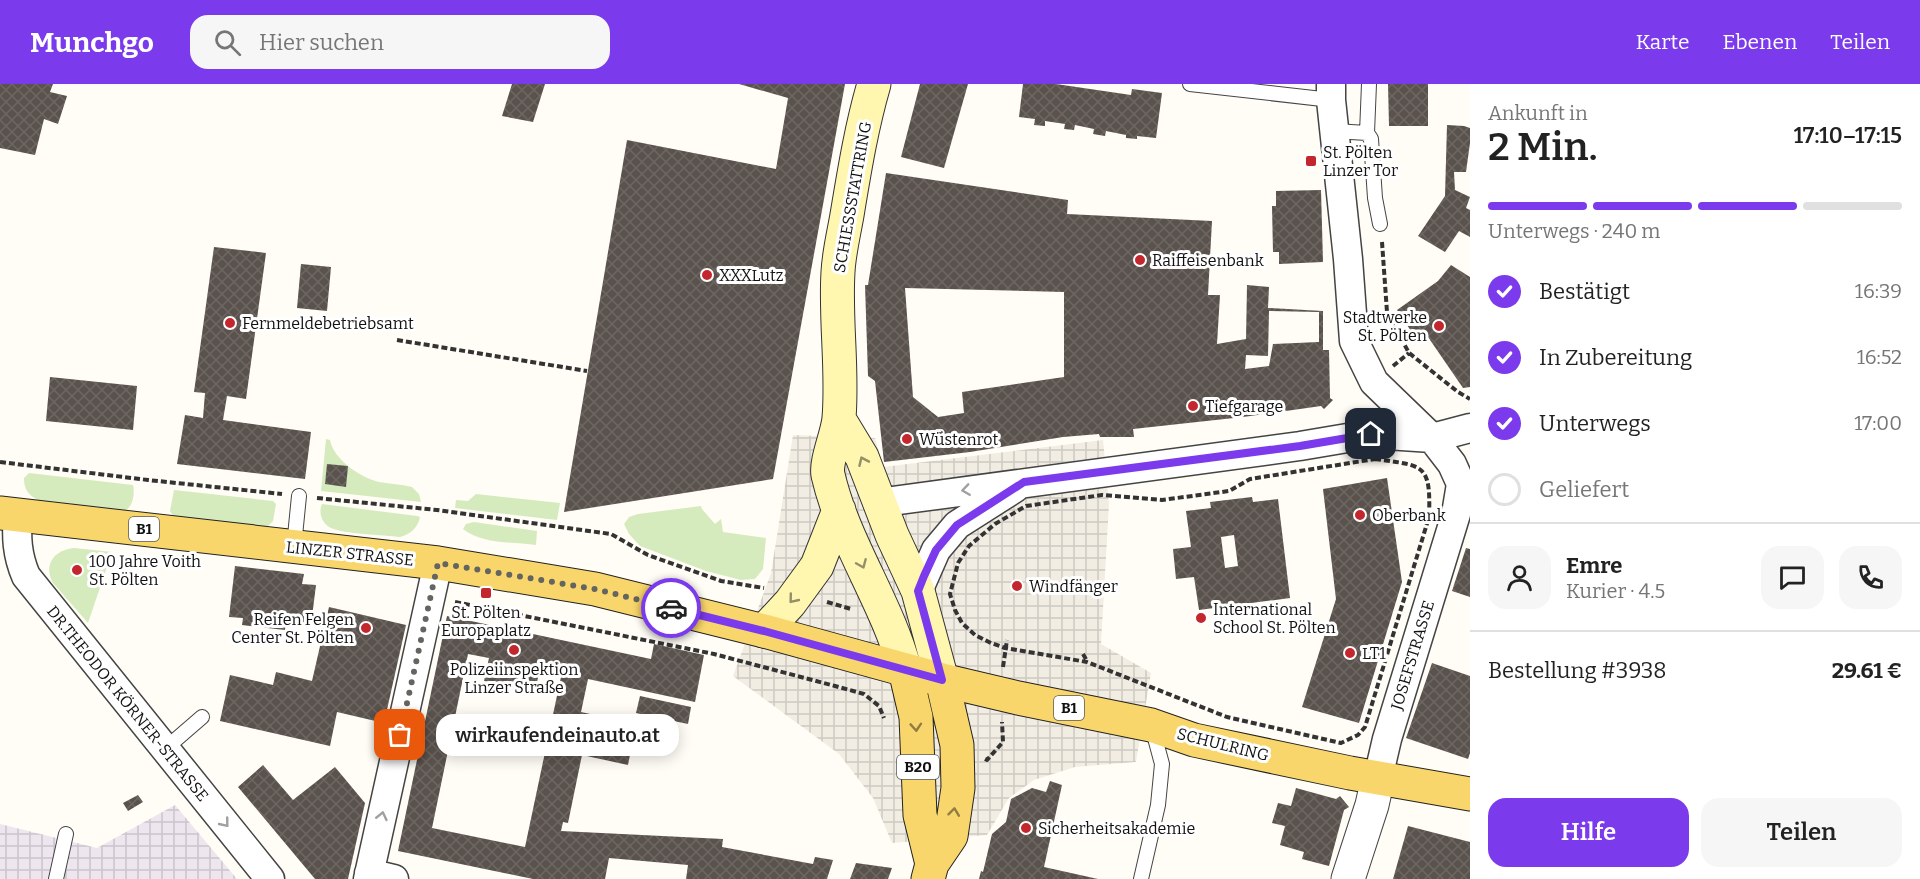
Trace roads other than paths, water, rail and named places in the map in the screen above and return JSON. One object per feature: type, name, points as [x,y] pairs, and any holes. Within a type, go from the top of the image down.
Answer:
[{"type":"main road","name":"SCHIESSSTATTRING","points":[[874,84],[855,168],[838,272],[839,419],[828,472],[838,510],[872,588],[883,607],[905,670]]},
{"type":"main road","points":[[839,419],[862,457],[918,591],[942,680]]},
{"type":"main road","points":[[764,631],[790,603],[817,566],[838,510]]},
{"type":"main road","name":"LINZER STRASSE","points":[[9,514],[438,563],[595,589],[764,631],[905,670]]},
{"type":"main road","name":"B1","points":[[905,670],[942,680]]},
{"type":"main road","name":"B20","points":[[905,670],[915,717],[920,815],[930,872]]},
{"type":"main road","name":"SCHULRING","points":[[942,680],[1151,725],[1194,740],[1378,778],[1470,794]]},
{"type":"main road","name":"B20","points":[[930,872],[951,836],[958,788],[957,744],[942,680]]},
{"type":"street","name":"JOSEFSTRASSE","points":[[1331,92],[1354,341],[1374,382],[1432,438],[1452,464],[1461,484],[1456,514],[1386,745],[1372,805],[1348,879]]},
{"type":"street","points":[[1432,438],[1470,428]]},
{"type":"street","points":[[879,501],[1300,446],[1371,434],[1432,438],[1470,444]]},
{"type":"street","points":[[918,591],[936,550],[957,525],[1024,482]]},
{"type":"street","name":"DR.THEODOR KÖRNER-STRASSE","points":[[9,514],[20,563],[26,576],[270,879]]},
{"type":"street","points":[[377,877],[438,563]]},
{"type":"lane","points":[[1190,84],[1331,92]]},
{"type":"lane","points":[[1369,84],[1367,133],[1371,139],[1375,198],[1380,224]]},
{"type":"lane","points":[[1334,131],[1367,133]]},
{"type":"lane","points":[[294,546],[299,496]]},
{"type":"lane","points":[[165,749],[202,717]]},
{"type":"lane","points":[[1141,879],[1158,805],[1162,764],[1151,725]]},
{"type":"lane","points":[[56,879],[66,834]]},
{"type":"place","name":"St. Pölten Linzer Tor","points":[[1311,161]]},
{"type":"place","name":"Raiffeisenbank","points":[[1140,260]]},
{"type":"place","name":"XXXLutz","points":[[707,275]]},
{"type":"place","name":"Fernmeldebetriebsamt","points":[[230,323]]},
{"type":"place","name":"Stadtwerke St. Pölten","points":[[1439,326]]},
{"type":"place","name":"Tiefgarage","points":[[1193,406]]},
{"type":"place","name":"Wüstenrot","points":[[907,439]]},
{"type":"place","name":"Oberbank","points":[[1360,515]]},
{"type":"place","name":"100 Jahre Voith St. Pölten","points":[[77,570]]},
{"type":"place","name":"Windfänger","points":[[1017,586]]},
{"type":"place","name":"St. Pölten Europaplatz","points":[[486,593]]},
{"type":"place","name":"International School St. Pölten","points":[[1201,618]]},
{"type":"place","name":"Reifen Felgen Center St. Pölten","points":[[366,628]]},
{"type":"place","name":"Polizeiinspektion Linzer Straße","points":[[514,650]]},
{"type":"place","name":"LT1","points":[[1350,653]]},
{"type":"place","name":"wirkaufendeinauto.at","points":[[400,735]]},
{"type":"place","name":"Sicherheitsakademie","points":[[1026,828]]}]
